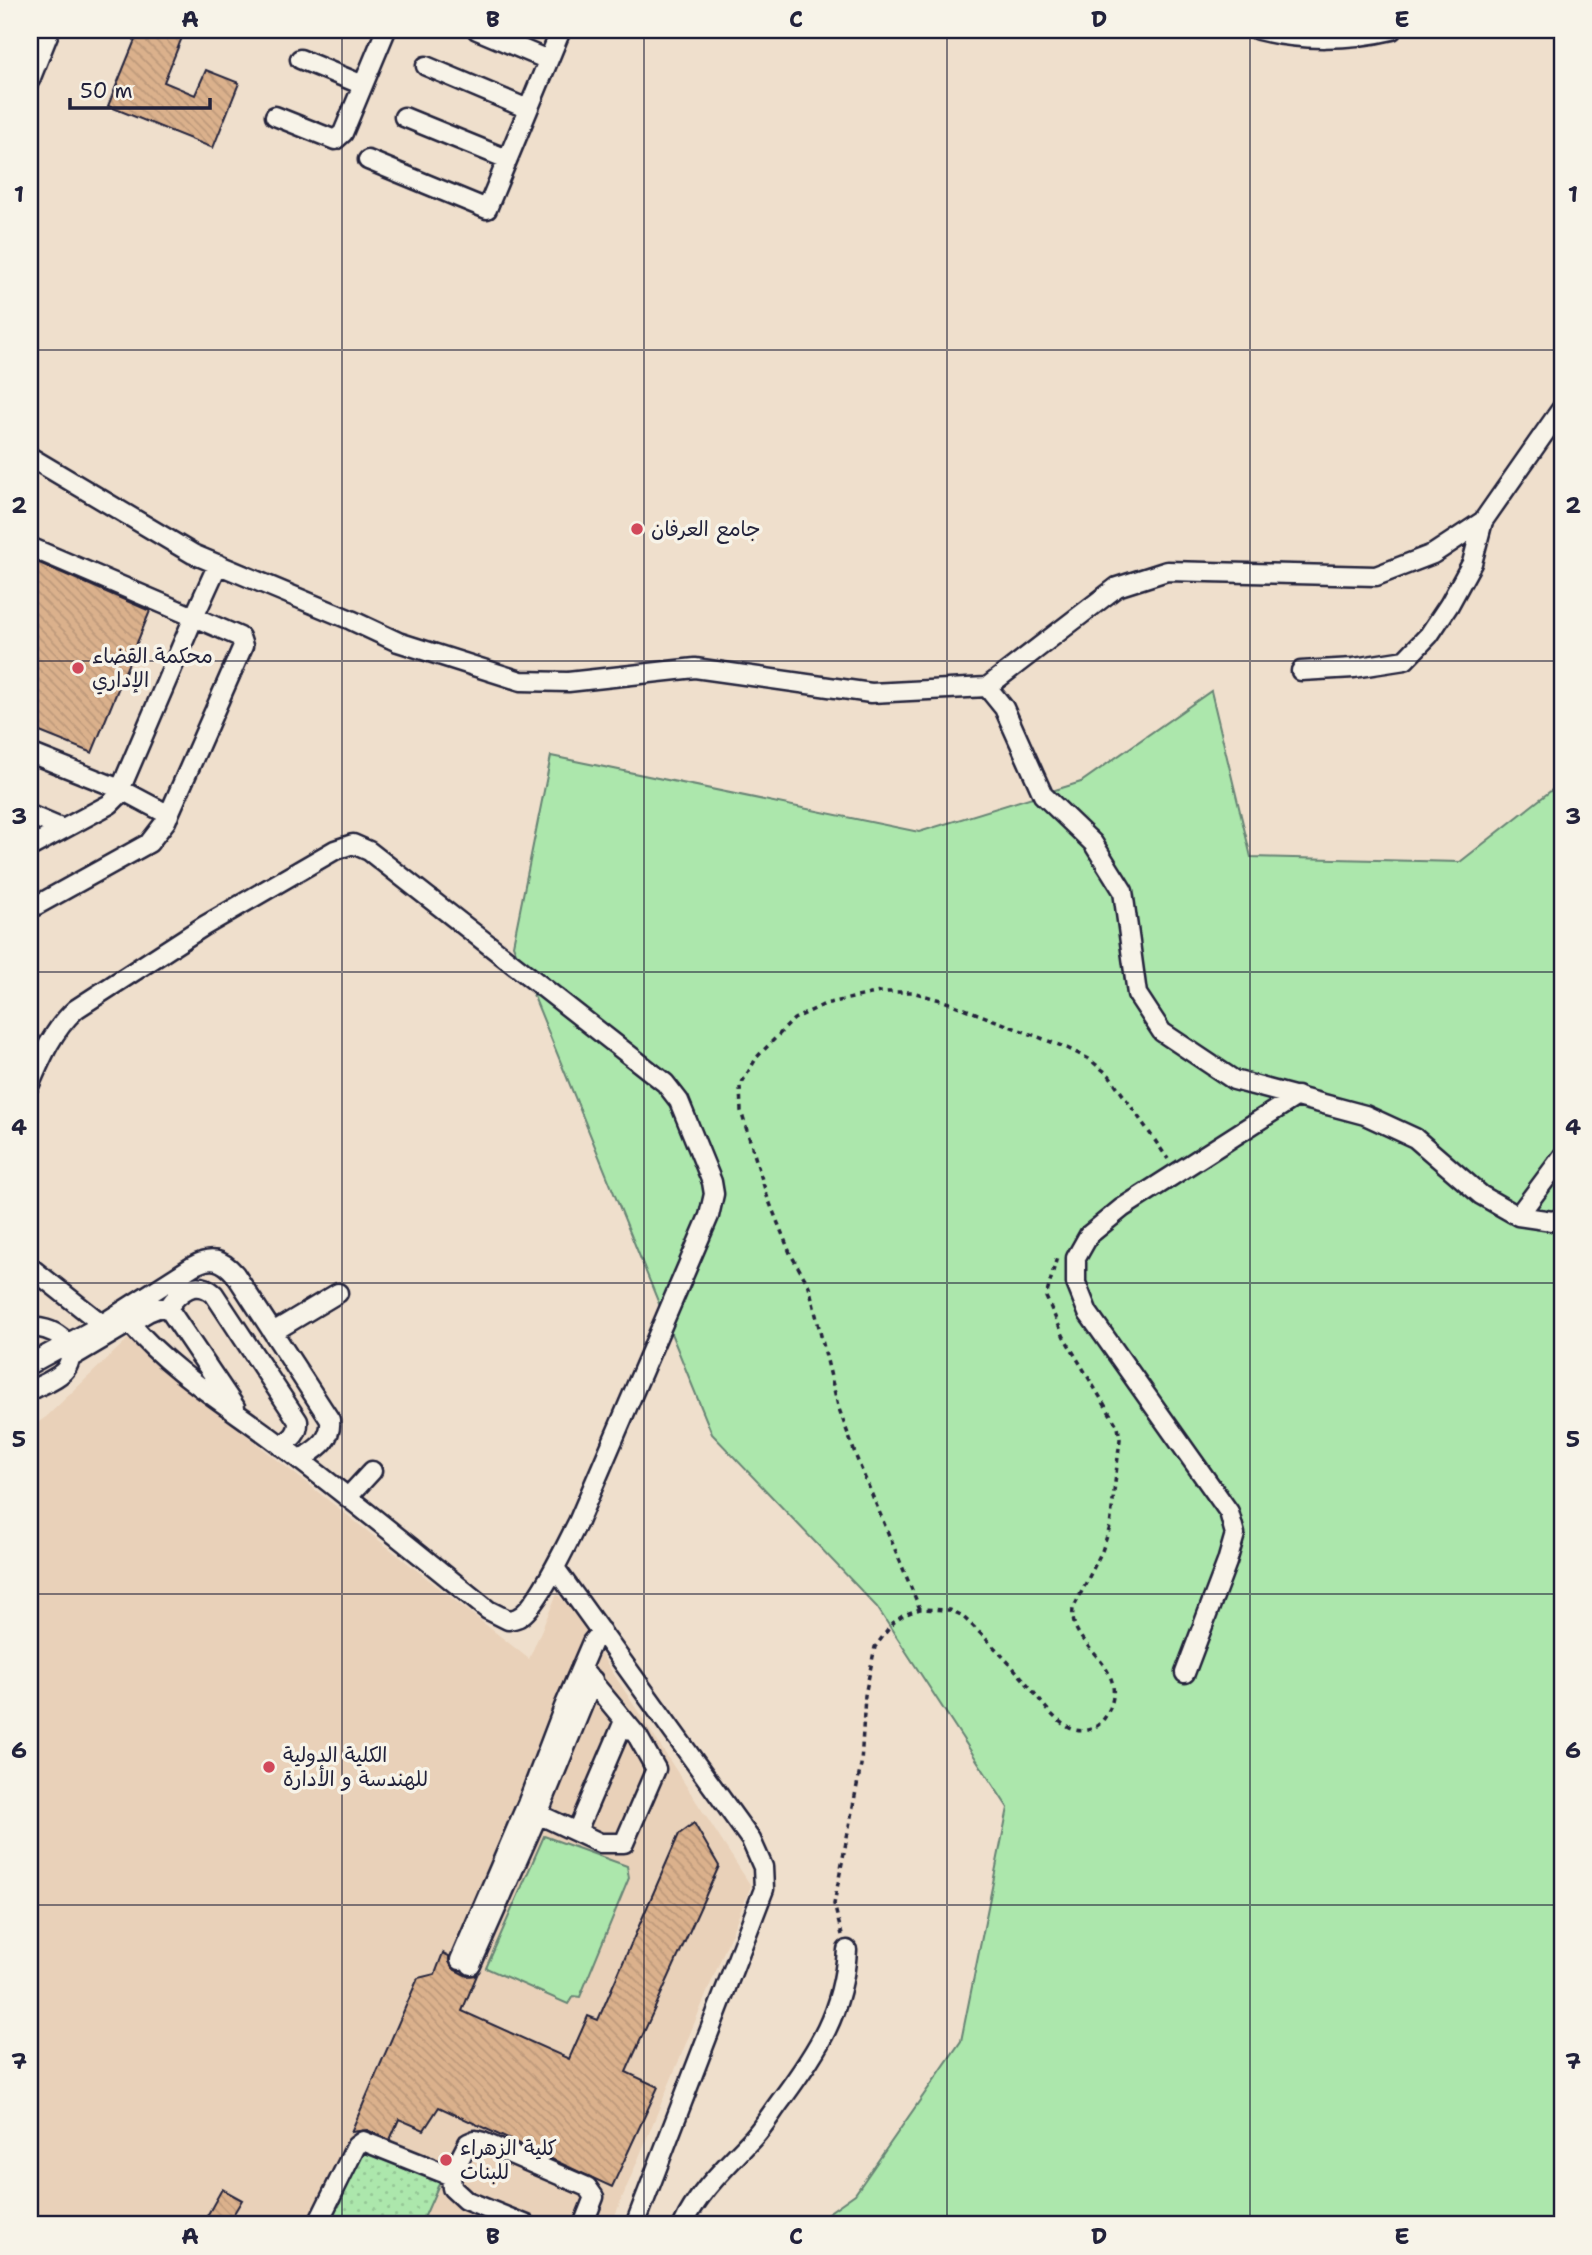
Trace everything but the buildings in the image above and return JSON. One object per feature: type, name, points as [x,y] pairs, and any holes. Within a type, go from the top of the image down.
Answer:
[{"type":"street","points":[[30,80],[50,30]]},
{"type":"street","points":[[275,116],[335,140],[343,134],[386,30]]},
{"type":"street","points":[[477,30],[548,60]]},
{"type":"street","points":[[368,160],[487,209],[561,30]]},
{"type":"street","points":[[1258,30],[1324,38],[1392,30]]},
{"type":"street","points":[[300,59],[363,85]]},
{"type":"street","points":[[426,66],[528,109]]},
{"type":"street","points":[[404,117],[507,159]]},
{"type":"street","points":[[1301,671],[1354,668],[1405,660],[1429,635],[1449,606],[1472,563],[1483,521],[1562,408]]},
{"type":"street","points":[[30,457],[194,554],[398,642],[521,681],[568,682],[695,668],[871,693],[987,687],[1117,587],[1167,571],[1376,576],[1433,554],[1483,521]]},
{"type":"street","points":[[30,547],[240,638],[243,646],[169,815],[149,843],[30,909]]},
{"type":"street","points":[[30,847],[110,804],[120,789],[218,564]]},
{"type":"street","points":[[987,687],[1004,708],[1043,795],[1093,843],[1123,891],[1137,994],[1162,1032],[1234,1080],[1365,1115],[1415,1138],[1481,1195],[1518,1216],[1552,1221],[1562,1218]]},
{"type":"street","points":[[30,753],[120,789],[169,815]]},
{"type":"street","points":[[30,815],[63,830]]},
{"type":"street","points":[[30,1084],[52,1036],[62,1021],[76,1009],[204,926],[335,850],[353,844],[369,851],[665,1083],[679,1101],[708,1171],[714,1194],[713,1205],[559,1573],[519,1617],[508,1620],[497,1616],[300,1460],[168,1363],[130,1323]]},
{"type":"street","points":[[1185,1673],[1235,1534],[1229,1512],[1088,1313],[1076,1283],[1076,1258],[1089,1235],[1122,1208],[1297,1096]]},
{"type":"street","points":[[1518,1216],[1562,1157]]},
{"type":"street","points":[[30,1391],[62,1373],[68,1351],[102,1324],[182,1282],[204,1260],[216,1259],[227,1265],[330,1420],[328,1439],[300,1460]]},
{"type":"street","points":[[30,1266],[102,1324]]},
{"type":"street","points":[[30,1364],[68,1351],[153,1310],[168,1308],[182,1282]]},
{"type":"street","points":[[182,1282],[214,1294],[295,1415],[298,1428],[296,1434],[281,1446]]},
{"type":"street","points":[[273,1332],[338,1293]]},
{"type":"street","points":[[168,1308],[242,1417]]},
{"type":"street","points":[[30,1328],[50,1329],[60,1335],[68,1351]]},
{"type":"street","points":[[348,1497],[372,1471]]},
{"type":"street","points":[[559,1573],[751,1840],[763,1867],[764,1889],[635,2225]]},
{"type":"street","points":[[466,1963],[533,1809],[587,1674],[592,1642],[601,1631]]},
{"type":"street","points":[[533,1809],[600,1843],[624,1843],[656,1769],[638,1737],[587,1674]]},
{"type":"street","points":[[577,1831],[624,1721]]},
{"type":"street","points":[[683,2225],[701,2196],[760,2130],[826,2035],[845,1973],[847,1950]]},
{"type":"street","points":[[317,2225],[356,2146],[363,2141],[451,2176]]},
{"type":"street","points":[[527,2225],[465,2200],[452,2188],[451,2176],[465,2146],[471,2141],[479,2141],[587,2187],[594,2197],[590,2223]]},
{"type":"path","points":[[920,1609],[857,1459],[838,1406],[809,1286],[790,1253],[767,1196],[741,1111],[740,1086],[757,1057],[794,1019],[825,1004],[880,992],[912,992],[944,1001],[1089,1059],[1109,1075],[1178,1172]]},
{"type":"path","points":[[847,1950],[834,1904],[861,1765],[864,1695],[870,1666],[875,1647],[893,1623],[920,1609],[950,1610],[961,1615],[1059,1721],[1071,1729],[1082,1732],[1095,1727],[1104,1720],[1111,1706],[1113,1678],[1077,1630],[1072,1618],[1073,1609],[1111,1527],[1121,1439],[1112,1416],[1064,1337],[1046,1297],[1058,1252]]},
{"type":"shaded area","name":"الكلية الدولية للهندسة و الأدارة","points":[[130,1337],[140,1351],[529,1659],[557,1594],[571,1608],[751,1886],[611,2225],[30,2225],[30,1428],[46,1417]]},
{"type":"green space","points":[[1211,691],[1251,857],[1460,862],[1562,782],[1562,2225],[811,2225],[855,2194],[961,2041],[1008,1808],[877,1607],[712,1434],[513,945],[551,756],[919,832],[1081,782]]},
{"type":"green space","points":[[544,1836],[627,1866],[629,1878],[580,1997],[573,1996],[568,2004],[486,1968]]},
{"type":"green space","points":[[362,2148],[440,2182],[421,2225],[353,2225],[349,2222],[347,2225],[328,2222],[326,2215],[339,2206]]},
{"type":"place","name":"جامع العرفان","points":[[637,529]]},
{"type":"place","name":"محكمة القضاء الإداري","points":[[78,668]]},
{"type":"place","name":"الكلية الدولية للهندسة و الأدارة","points":[[269,1767]]},
{"type":"place","name":"كلية الزهراء للبنات","points":[[446,2160]]}]
